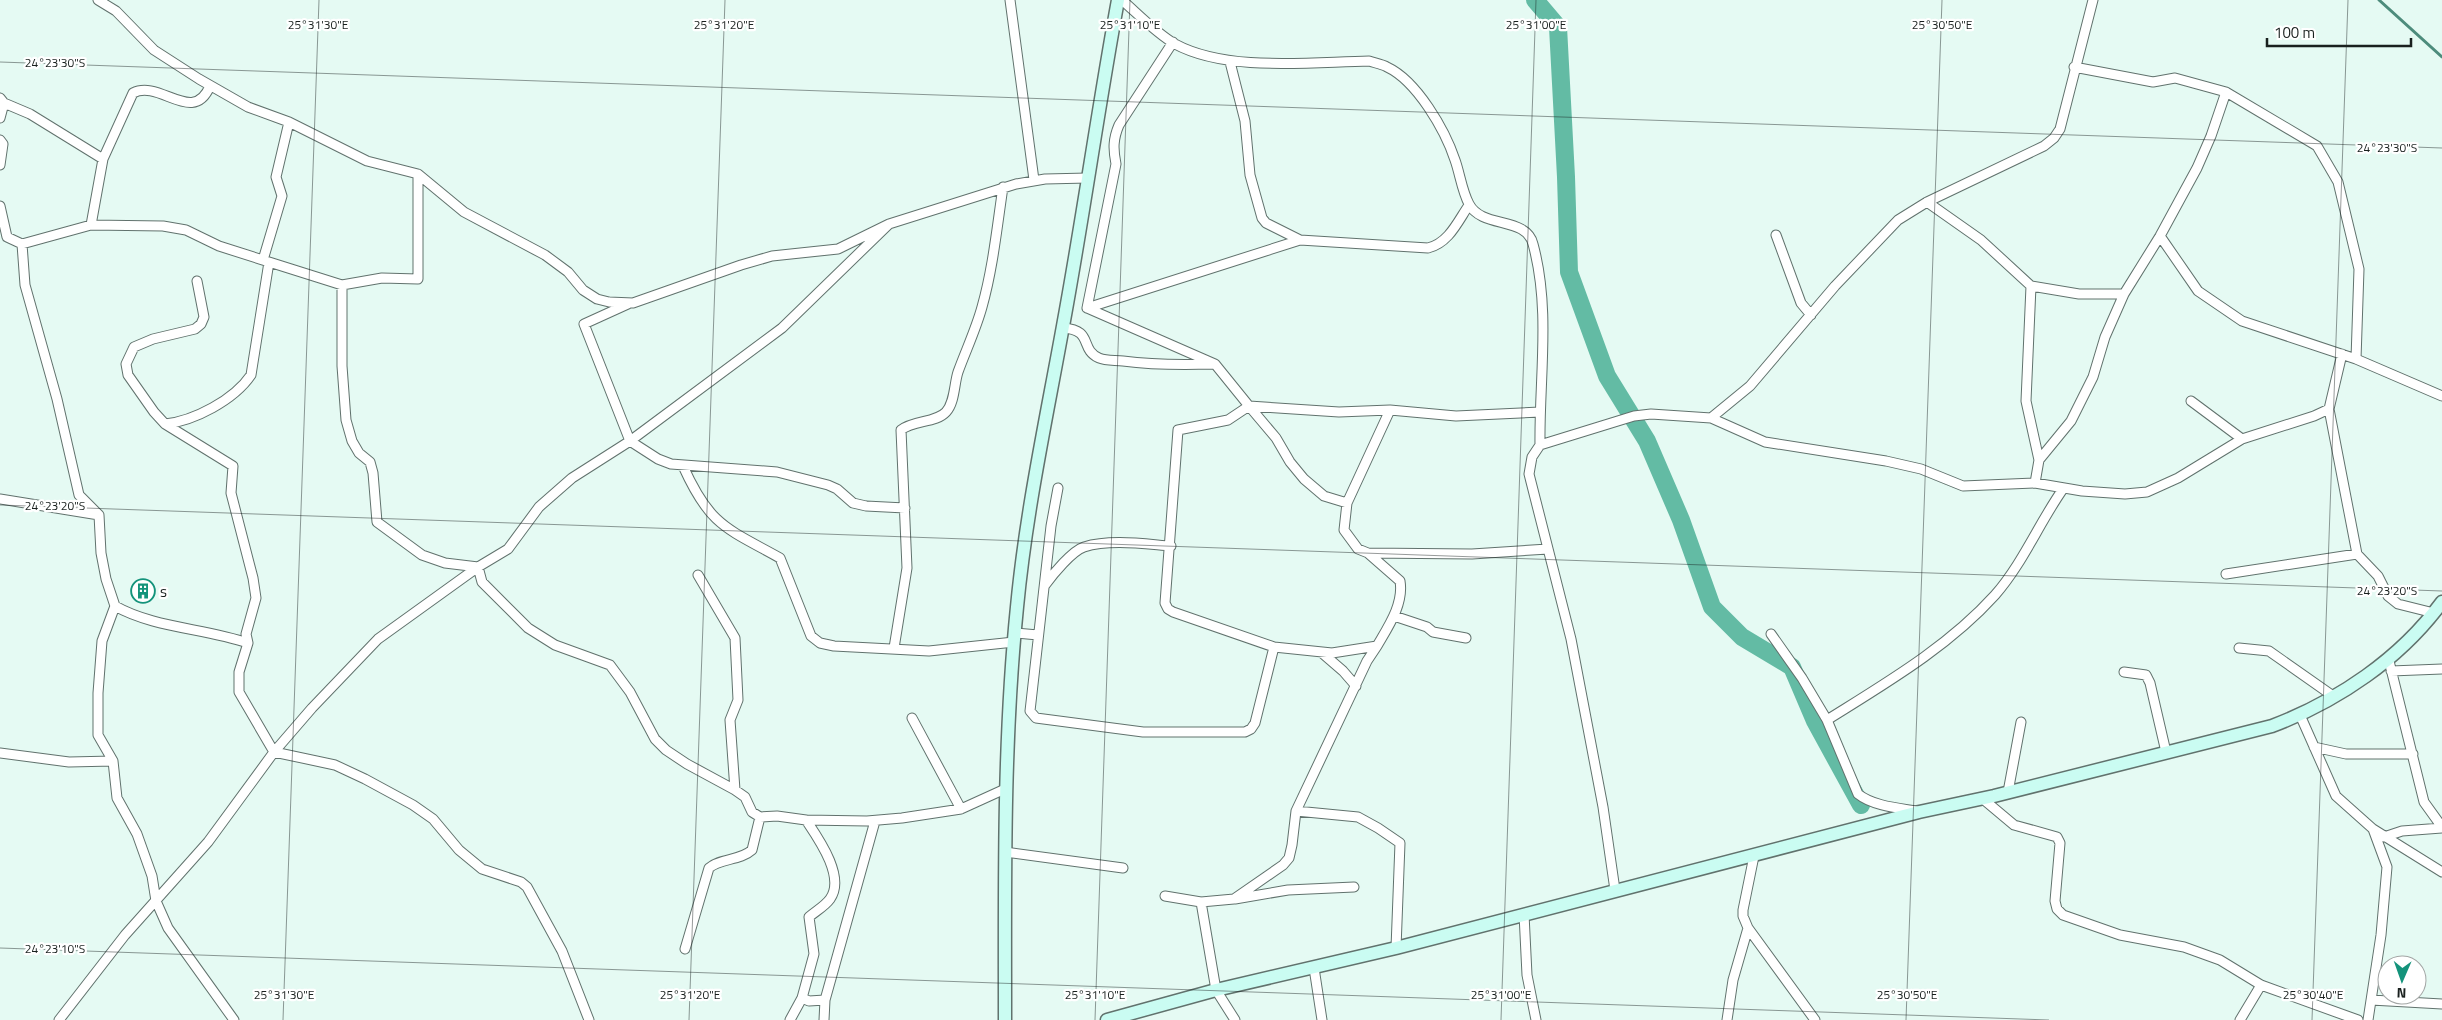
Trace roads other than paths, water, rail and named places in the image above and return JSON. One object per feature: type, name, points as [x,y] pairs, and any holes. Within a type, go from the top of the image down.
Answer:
[{"type":"street","points":[[98,0],[116,11],[154,50],[210,86],[248,106],[289,122],[367,161],[418,174],[464,212],[545,255],[568,272],[583,290],[596,299],[609,302],[633,303]]},
{"type":"street","points":[[1010,0],[1034,180]]},
{"type":"street","points":[[1005,1020],[1005,789],[1007,719],[1014,637],[1031,500],[1120,0],[1173,42],[1195,53],[1230,62],[1369,62],[1388,67],[1405,80],[1434,115],[1448,142],[1469,205],[1494,222],[1522,229],[1533,243],[1542,315],[1543,355],[1540,445],[1532,458],[1529,474],[1572,649],[1603,807],[1615,890]]},
{"type":"street","points":[[1711,418],[1750,386],[1835,286],[1898,220],[1927,202],[2044,146],[2054,138],[2060,129],[2074,67],[2093,0]]},
{"type":"street","points":[[1087,308],[1116,164],[1114,137],[1119,124],[1173,42]]},
{"type":"street","points":[[1230,62],[1245,121],[1250,174],[1262,218],[1266,223],[1300,240]]},
{"type":"street","points":[[2074,67],[2152,82],[2175,78],[2226,92],[2312,142],[2321,151],[2338,182],[2358,269],[2356,359]]},
{"type":"street","points":[[91,224],[103,159],[133,93],[147,90],[187,102],[198,102],[206,97],[210,86]]},
{"type":"street","points":[[2039,460],[2071,421],[2093,376],[2105,337],[2124,294],[2160,236],[2198,168],[2226,92]]},
{"type":"street","points":[[0,118],[2,101],[30,114],[103,159]]},
{"type":"street","points":[[165,424],[180,422],[218,404],[247,382],[252,375],[266,261],[282,196],[276,177],[289,122]]},
{"type":"street","points":[[0,165],[1,144]]},
{"type":"street","points":[[0,206],[7,237],[22,244],[91,224],[133,224],[178,228],[219,246],[342,285],[382,278],[418,279],[418,174]]},
{"type":"street","points":[[905,508],[866,506],[853,503],[828,484],[777,472],[683,466],[658,459],[630,441],[584,324],[633,303],[756,260],[838,249],[889,224],[1003,187],[1034,180],[1088,178]]},
{"type":"street","points":[[894,648],[907,568],[901,430],[908,425],[939,416],[946,412],[951,401],[958,374],[982,308],[1003,187]]},
{"type":"street","points":[[1927,202],[1981,240],[2031,286],[2079,294],[2124,294]]},
{"type":"street","points":[[1087,308],[1300,240],[1428,248],[1438,246],[1445,241],[1469,205]]},
{"type":"street","points":[[59,1020],[125,935],[208,842],[274,752],[312,708],[378,639],[478,567],[508,549],[539,507],[572,478],[630,441],[782,328],[889,224]]},
{"type":"street","points":[[1776,235],[1801,303],[1811,315]]},
{"type":"street","points":[[2160,236],[2198,291],[2242,321],[2356,359],[2442,396]]},
{"type":"street","points":[[22,244],[25,285],[57,399],[79,495],[99,515],[103,562],[115,606],[102,641],[98,693],[98,735],[113,761],[117,798],[140,842],[152,876],[156,901],[168,928],[234,1020]]},
{"type":"street","points":[[197,281],[204,317],[201,324],[195,329],[153,339],[134,347],[126,364],[128,375],[165,424],[232,466],[231,493],[254,578],[256,598],[246,634],[248,643],[239,672],[239,692],[274,752],[335,765],[365,779],[413,805],[433,819],[459,850],[482,869],[521,882],[527,887],[562,951],[589,1020]]},
{"type":"street","points":[[342,285],[342,366],[346,420],[352,441],[359,454],[370,462],[373,473],[377,522],[422,555],[445,563],[478,567]]},
{"type":"street","points":[[2031,286],[2026,401],[2039,460],[2035,483]]},
{"type":"street","points":[[1087,308],[1215,364],[1276,438],[1290,462],[1304,479],[1324,496],[1347,504]]},
{"type":"street","points":[[1063,328],[1080,332],[1092,353],[1104,359],[1148,364],[1215,364]]},
{"type":"street","points":[[2342,354],[2328,408],[2357,554],[2378,576],[2388,596],[2398,604],[2434,613]]},
{"type":"street","points":[[2191,400],[2242,439]]},
{"type":"street","points":[[1377,646],[1359,650],[1321,652],[1274,647],[1168,609],[1165,603],[1171,546],[1178,430],[1228,420],[1249,406],[1339,412],[1390,410],[1456,416],[1540,412]]},
{"type":"street","points":[[1540,445],[1634,416],[1651,414],[1711,418],[1765,442],[1886,461],[1921,469],[1963,486],[2035,483],[2063,489],[2125,494],[2147,492],[2178,478],[2242,439],[2314,416],[2328,408]]},
{"type":"street","points":[[1234,899],[1283,865],[1289,858],[1296,811],[1367,661],[1394,616],[1402,589],[1400,581],[1368,553],[1358,548],[1344,530],[1347,504],[1390,410]]},
{"type":"street","points":[[683,466],[693,489],[715,520],[739,537],[780,558],[811,636],[820,643],[834,646],[929,651],[1014,637],[1038,635]]},
{"type":"street","points":[[1058,488],[1050,526],[1030,711],[1032,716],[1143,732],[1245,732],[1251,730],[1256,723],[1274,647]]},
{"type":"street","points":[[1827,720],[1909,668],[1961,628],[1989,601],[2020,560],[2044,516],[2063,489]]},
{"type":"street","points":[[0,499],[99,515]]},
{"type":"street","points":[[1045,585],[1083,547],[1130,543],[1171,546]]},
{"type":"street","points":[[1368,553],[1472,554],[1548,549]]},
{"type":"street","points":[[2226,574],[2357,554]]},
{"type":"street","points":[[478,567],[482,582],[528,628],[554,644],[610,665],[630,692],[655,739],[666,750],[723,785],[735,790],[744,797],[752,812],[760,817],[777,816],[806,820],[875,821],[962,808],[1005,789]]},
{"type":"street","points":[[698,575],[736,638],[738,700],[730,720],[735,790]]},
{"type":"street","points":[[1106,1020],[1142,1016],[1216,990],[1396,948],[1919,812],[1983,799],[2253,731],[2300,715],[2390,666],[2442,602]]},
{"type":"street","points":[[115,606],[143,619],[222,634],[248,643]]},
{"type":"street","points":[[1394,616],[1427,627],[1433,632],[1466,638]]},
{"type":"street","points":[[1771,634],[1802,678],[1827,720],[1858,794],[1864,799],[1877,803],[1919,812]]},
{"type":"street","points":[[2239,648],[2269,652],[2333,696]]},
{"type":"street","points":[[1321,652],[1343,671],[1356,686]]},
{"type":"street","points":[[2390,666],[2442,669]]},
{"type":"street","points":[[2390,666],[2424,802],[2442,827]]},
{"type":"street","points":[[2124,672],[2146,675],[2150,682],[2166,752]]},
{"type":"street","points":[[2300,715],[2336,796],[2384,837],[2442,872]]},
{"type":"street","points":[[912,718],[962,808]]},
{"type":"street","points":[[2008,792],[2021,722]]},
{"type":"street","points":[[2314,747],[2346,754],[2413,754]]},
{"type":"street","points":[[0,754],[69,762],[113,761]]},
{"type":"street","points":[[1983,799],[2014,825],[2057,837],[2060,843],[2055,901],[2057,909],[2063,915],[2120,935],[2184,947],[2220,960],[2261,985],[2358,1020]]},
{"type":"street","points":[[1296,811],[1358,817],[1378,828],[1400,844],[1396,948]]},
{"type":"street","points":[[685,949],[709,868],[713,865],[742,857],[752,850],[760,817]]},
{"type":"street","points":[[790,1020],[802,998],[814,954],[809,917],[831,898],[835,884],[824,845],[806,820]]},
{"type":"street","points":[[824,1020],[825,1000],[875,821]]},
{"type":"street","points":[[2384,837],[2402,831],[2442,827]]},
{"type":"street","points":[[2368,1020],[2377,966],[2388,873],[2384,856],[2373,829]]},
{"type":"street","points":[[1005,852],[1123,868]]},
{"type":"street","points":[[1754,856],[1743,916],[1748,928],[1815,1020]]},
{"type":"street","points":[[1165,896],[1201,902],[1234,899],[1288,890],[1354,886]]},
{"type":"street","points":[[1201,902],[1216,990],[1235,1020]]},
{"type":"street","points":[[1524,914],[1527,974],[1536,1020]]},
{"type":"street","points":[[1727,1020],[1733,980],[1748,928]]},
{"type":"street","points":[[1314,968],[1322,1020]]},
{"type":"street","points":[[2240,1020],[2261,985]]},
{"type":"street","points":[[802,998],[808,1001],[825,1000]]},
{"type":"street","points":[[2371,1000],[2442,1004]]},
{"type":"waterway","points":[[1535,0],[1558,27],[1569,272],[1607,376],[1647,441],[1681,520],[1712,607],[1742,637],[1792,667],[1815,721],[1861,805]]},
{"type":"waterway","points":[[2379,0],[2442,57]]},
{"type":"place","name":"s","points":[[143,591]]}]
